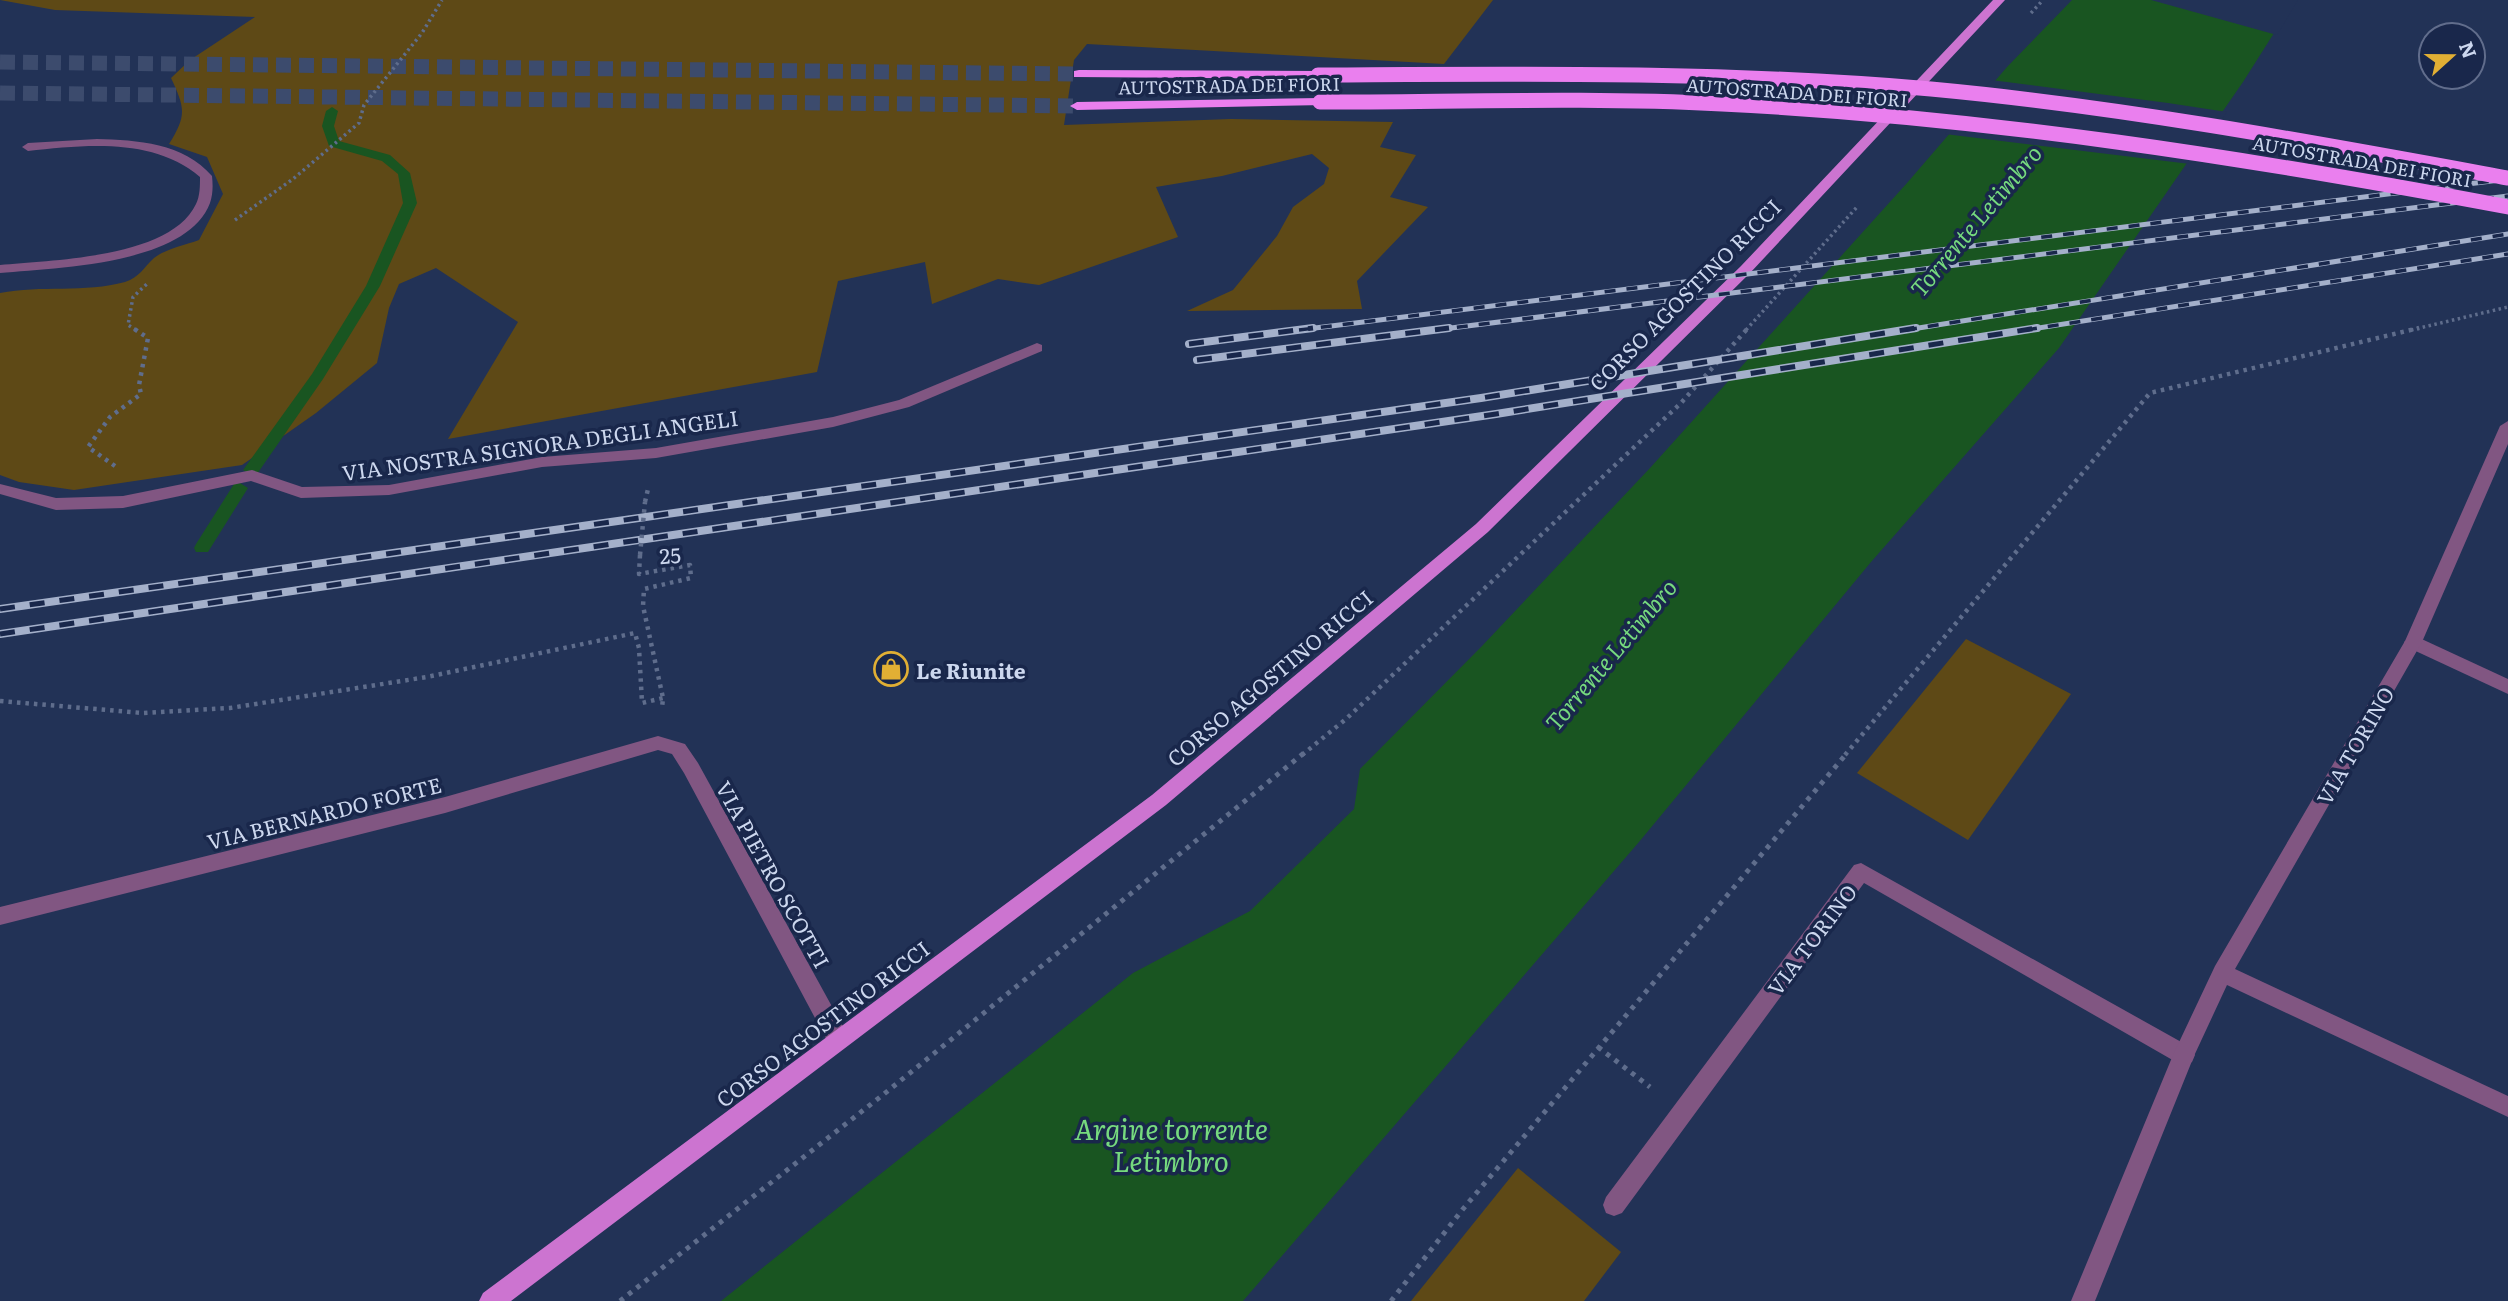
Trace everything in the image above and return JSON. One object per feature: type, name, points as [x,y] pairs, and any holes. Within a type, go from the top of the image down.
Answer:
[{"type":"highway","name":"AUTOSTRADA DEI FIORI","points":[[1079,74],[1684,76],[1888,86],[2160,117],[2508,178]]},
{"type":"highway","name":"AUTOSTRADA DEI FIORI","points":[[1077,106],[1320,102],[1722,104],[1910,118],[2167,147],[2326,172],[2508,207]]},
{"type":"main road","name":"CORSO AGOSTINO RICCI","points":[[491,1301],[1159,800],[1482,528],[1746,269],[1999,0]]},
{"type":"street","points":[[0,269],[138,249],[166,239],[185,227],[201,209],[206,194],[206,176],[197,166],[172,154],[138,145],[71,141],[28,147]]},
{"type":"street","name":"VIA NOSTRA SIGNORA DEGLI ANGELI","points":[[0,489],[55,504],[123,502],[252,475],[300,493],[389,490],[542,462],[656,453],[833,422],[929,395],[1037,348]]},
{"type":"street","name":"VIA TORINO","points":[[2083,1301],[2184,1055],[2222,973],[2413,642],[2508,426]]},
{"type":"street","points":[[2413,642],[2508,687]]},
{"type":"street","name":"VIA PIETRO SCOTTI","points":[[658,743],[678,749],[691,768],[838,1039]]},
{"type":"street","name":"VIA BERNARDO FORTE","points":[[0,916],[445,805],[658,743]]},
{"type":"street","name":"VIA TORINO","points":[[1614,1205],[1861,871],[2184,1055]]},
{"type":"street","points":[[2222,973],[2508,1108]]},
{"type":"path","points":[[324,153],[359,123],[364,105],[422,33],[442,0]]},
{"type":"path","points":[[620,1301],[884,1094],[1346,719],[1681,403],[1730,345],[1812,258]]},
{"type":"path","points":[[120,472],[109,460],[88,447],[110,417],[141,394],[139,385],[148,338],[128,325],[133,297],[147,287],[149,275]]},
{"type":"path","points":[[1391,1301],[1463,1209],[1598,1047],[2150,393],[2508,307]]},
{"type":"path","name":"25","points":[[0,701],[99,712],[163,713],[268,703],[341,693],[500,663],[635,633],[639,649],[642,703],[663,698],[643,606],[644,589],[691,578],[690,565],[639,573],[645,502]]},
{"type":"path","points":[[1598,1047],[1683,1112]]},
{"type":"shaded area","points":[[0,0],[1493,0],[1444,64],[1087,44],[1074,60],[1064,125],[1231,119],[1393,122],[1380,147],[1416,155],[1390,197],[1428,207],[1357,281],[1362,309],[1187,311],[1233,290],[1277,236],[1293,207],[1324,184],[1329,168],[1312,154],[1222,176],[1156,187],[1178,237],[1039,285],[998,279],[932,304],[925,262],[838,281],[817,372],[448,439],[518,322],[436,268],[399,284],[389,308],[377,363],[316,413],[242,465],[74,490],[19,482],[0,475],[0,293],[94,287],[125,282],[138,275],[159,255],[199,240],[223,194],[207,157],[169,144],[179,126],[182,111],[171,78],[190,60],[255,17],[55,10]]},
{"type":"shaded area","points":[[1966,639],[2071,694],[1968,840],[1857,773]]},
{"type":"shaded area","points":[[1518,1168],[1621,1252],[1584,1301],[1411,1301]]},
{"type":"water","name":"Argine torrente Letimbro","points":[[2072,0],[2295,0],[2243,82],[2059,348],[1871,562],[1639,842],[1243,1301],[721,1301],[1133,973],[1250,911],[1354,809],[1360,769],[1482,646],[1650,468],[1907,183],[2007,67]]},
{"type":"pier","points":[[2151,0],[2298,0],[2277,35]]},
{"type":"pier","points":[[1991,80],[2227,112],[2190,164],[1945,134]]},
{"type":"waterway","points":[[251,470],[318,376],[373,286],[410,203],[404,173],[386,158],[333,143],[328,126],[332,111]]},
{"type":"waterway","points":[[202,548],[240,488]]},
{"type":"tunnel","points":[[0,62],[1079,74]]},
{"type":"tunnel","points":[[0,93],[1077,106]]},
{"type":"railway","points":[[1299,330],[2508,179]]},
{"type":"railway","points":[[1435,330],[2508,196]]},
{"type":"railway","points":[[1906,330],[2508,234]]},
{"type":"railway","points":[[2026,330],[2508,254]]},
{"type":"railway","points":[[1189,344],[1313,328]]},
{"type":"railway","points":[[1197,360],[1449,328]]},
{"type":"railway","points":[[0,609],[1481,398],[1916,328]]},
{"type":"railway","points":[[0,634],[1496,414],[2037,328]]},
{"type":"place","name":"Le Riunite","points":[[891,669]]},
{"type":"water label","name":"Torrente Letimbro","points":[[1975,220]]},
{"type":"water label","name":"Torrente Letimbro","points":[[1610,654]]}]
